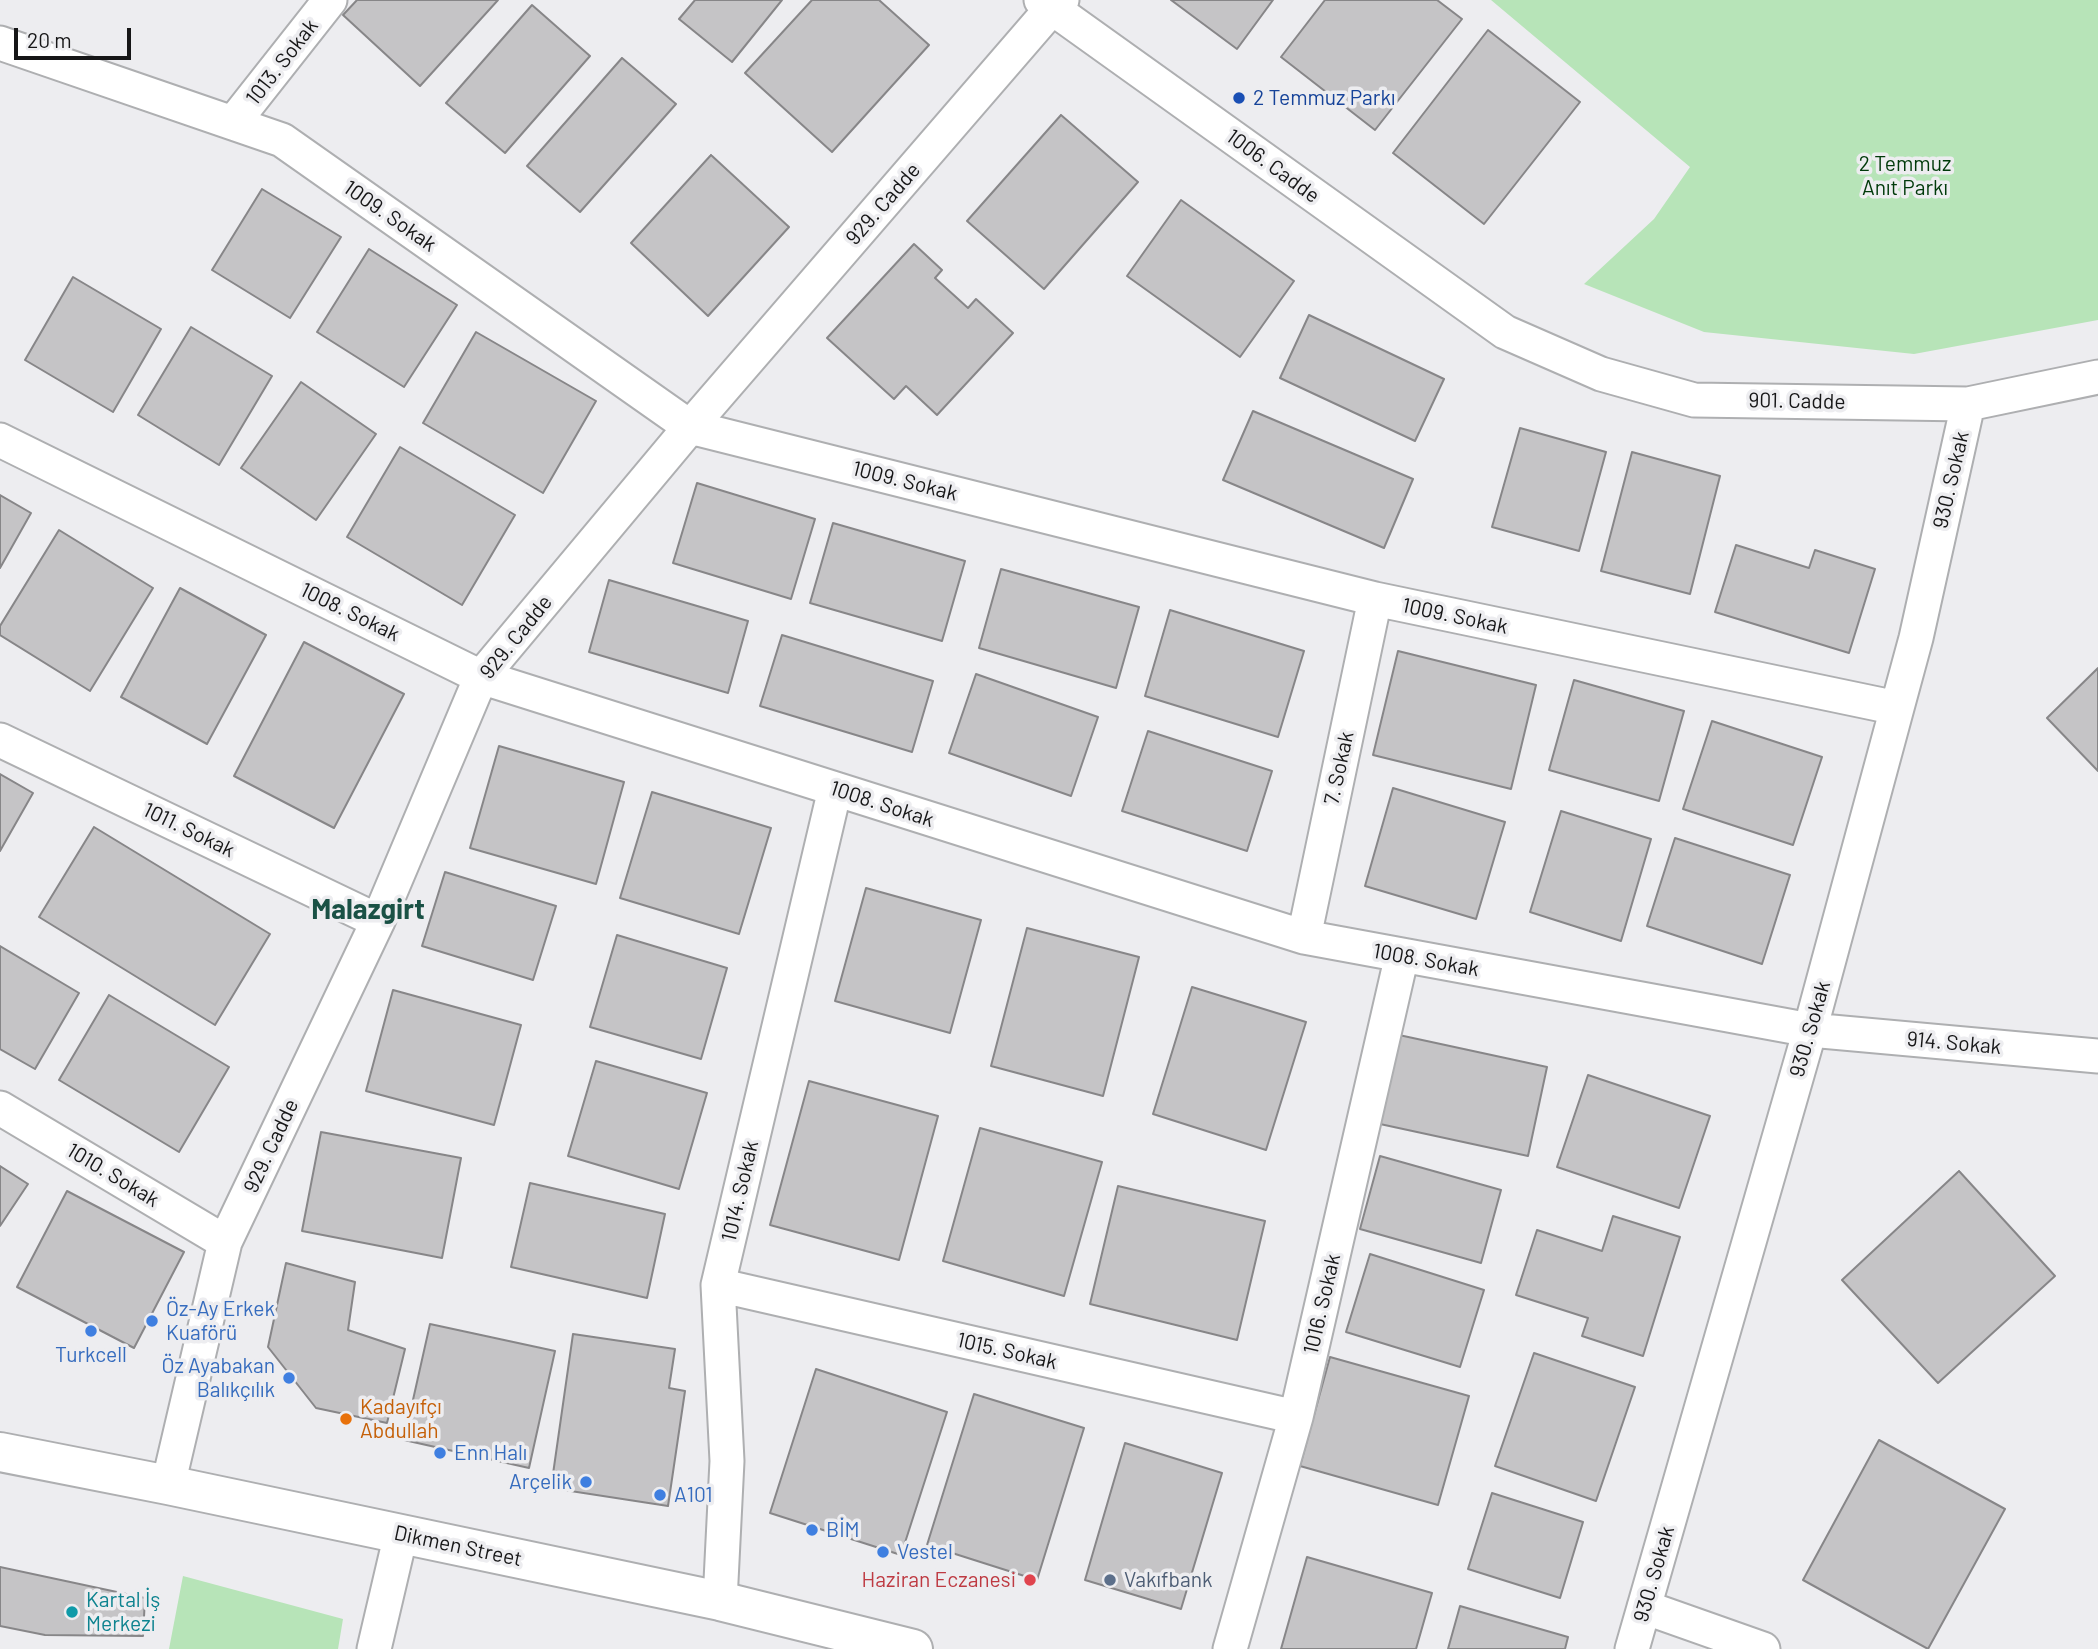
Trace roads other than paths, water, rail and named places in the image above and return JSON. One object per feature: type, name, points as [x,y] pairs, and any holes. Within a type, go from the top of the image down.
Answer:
[{"type":"main road","name":"Dikmen Street","points":[[0,1452],[720,1601],[913,1649]]},
{"type":"street","name":"1013. Sokak","points":[[233,123],[330,0]]},
{"type":"street","name":"1006. Cadde","points":[[1052,3],[1505,332]]},
{"type":"street","name":"929. Cadde","points":[[168,1485],[225,1242],[378,921],[481,677],[690,427],[1052,3]]},
{"type":"street","name":"1009. Sokak","points":[[0,43],[282,140],[690,427],[1375,599],[1898,708]]},
{"type":"street","name":"901. Cadde","points":[[1505,332],[1601,374],[1694,400],[1968,404],[2098,377]]},
{"type":"street","name":"930. Sokak","points":[[1632,1649],[1810,1030],[1898,708],[1968,404]]},
{"type":"street","name":"1008. Sokak","points":[[0,440],[481,677],[1304,937],[1810,1030]]},
{"type":"street","name":"7. Sokak","points":[[1304,937],[1375,599]]},
{"type":"street","name":"1011. Sokak","points":[[0,740],[378,921]]},
{"type":"street","name":"1014. Sokak","points":[[720,1601],[727,1461],[718,1285],[835,789]]},
{"type":"street","name":"1016. Sokak","points":[[1230,1649],[1296,1417],[1402,956]]},
{"type":"street","name":"914. Sokak","points":[[1810,1030],[2098,1056]]},
{"type":"street","name":"1010. Sokak","points":[[0,1108],[225,1242]]},
{"type":"street","name":"1015. Sokak","points":[[718,1285],[1296,1417]]},
{"type":"street","points":[[374,1649],[401,1534]]},
{"type":"street","points":[[1644,1607],[1763,1649]]},
{"type":"place","name":"2 Temmuz Parkı","points":[[1239,98]]},
{"type":"place","name":"Öz-Ay Erkek Kuaförü","points":[[152,1321]]},
{"type":"place","name":"Turkcell","points":[[91,1331]]},
{"type":"place","name":"Öz Ayabakan Balıkçılık","points":[[289,1378]]},
{"type":"place","name":"Kadayıfçı Abdullah","points":[[346,1419]]},
{"type":"place","name":"Enn Halı","points":[[440,1453]]},
{"type":"place","name":"Arçelik","points":[[586,1482]]},
{"type":"place","name":"A101","points":[[660,1495]]},
{"type":"place","name":"BİM","points":[[812,1530]]},
{"type":"place","name":"Vestel","points":[[883,1552]]},
{"type":"place","name":"Haziran Eczanesi","points":[[1030,1580]]},
{"type":"place","name":"Vakıfbank","points":[[1110,1580]]},
{"type":"place","name":"Kartal İş Merkezi","points":[[72,1612]]},
{"type":"district","name":"Malazgirt","points":[[368,910]]},
{"type":"park label","name":"2 Temmuz Anıt Parkı","points":[[1905,176]]}]
